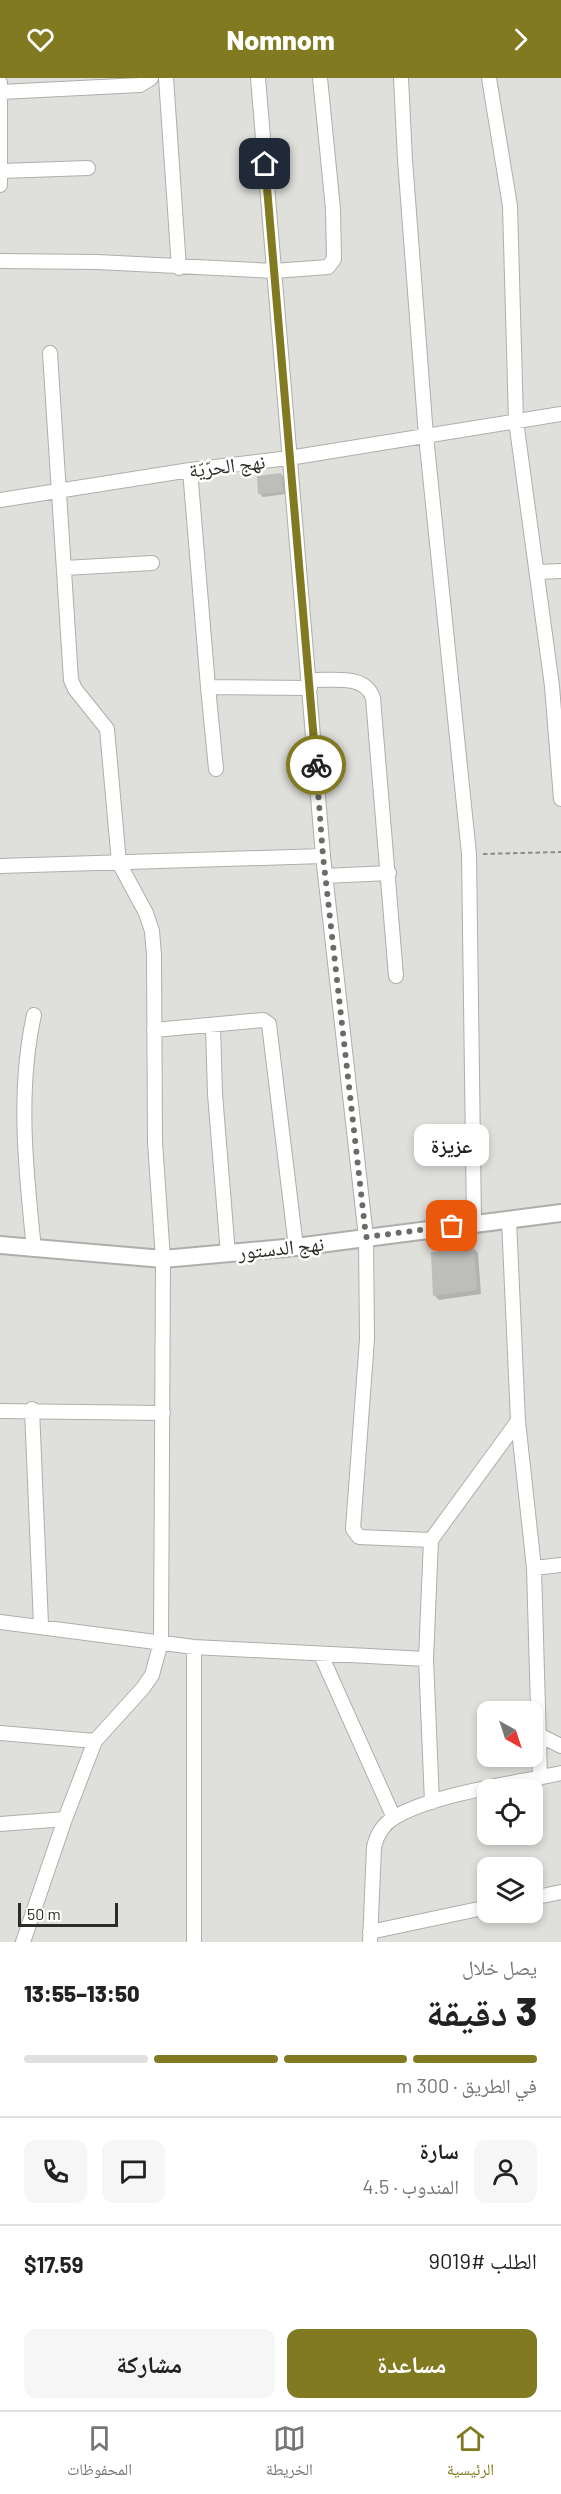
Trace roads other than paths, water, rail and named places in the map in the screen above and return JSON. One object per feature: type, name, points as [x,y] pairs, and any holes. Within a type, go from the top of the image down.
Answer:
[{"type":"street","points":[[1,92],[140,85],[151,78]]},
{"type":"street","points":[[166,78],[179,268]]},
{"type":"street","points":[[258,78],[323,856],[366,1237],[367,1339],[353,1529],[359,1537],[431,1539]]},
{"type":"street","points":[[0,261],[97,262],[179,268],[274,271],[324,268],[334,259],[333,209],[320,78]]},
{"type":"street","points":[[401,78],[426,436],[469,854],[474,1222]]},
{"type":"street","points":[[489,78],[510,206],[516,421],[552,686],[561,799]]},
{"type":"street","points":[[0,83],[0,185]]},
{"type":"street","points":[[1,171],[88,168]]},
{"type":"street","points":[[23,1942],[65,1819],[95,1741],[152,1675],[161,1642],[163,1259],[155,1142],[152,931],[138,894],[119,863],[110,738],[107,729],[80,696],[71,680],[65,568],[57,492],[50,353]]},
{"type":"street","name":"نهج الحرّيّة","points":[[0,500],[190,470],[289,458],[561,414]]},
{"type":"street","points":[[190,470],[216,769]]},
{"type":"street","points":[[65,568],[152,563]]},
{"type":"street","points":[[537,572],[561,571]]},
{"type":"street","points":[[208,687],[360,682],[370,690],[389,873],[396,976]]},
{"type":"street","points":[[0,866],[323,856]]},
{"type":"street","points":[[325,876],[389,873]]},
{"type":"street","points":[[34,1016],[27,1057],[25,1122],[27,1182],[34,1250]]},
{"type":"street","points":[[154,1030],[263,1020],[269,1024],[296,1247]]},
{"type":"street","points":[[213,1026],[215,1094],[228,1254]]},
{"type":"street","name":"نهج الدستور","points":[[0,1245],[34,1250],[163,1259],[296,1247],[474,1222],[561,1213]]},
{"type":"street","points":[[509,1220],[518,1420],[534,1568],[540,1701]]},
{"type":"street","points":[[0,1411],[32,1409],[163,1413]]},
{"type":"street","points":[[32,1409],[41,1625]]},
{"type":"street","points":[[432,1802],[426,1659],[431,1539],[518,1420]]},
{"type":"street","points":[[534,1568],[561,1565]]},
{"type":"street","points":[[0,1622],[41,1625],[194,1647],[426,1659]]},
{"type":"street","points":[[194,1647],[194,1942]]},
{"type":"street","points":[[321,1655],[394,1818]]},
{"type":"street","points":[[0,1732],[95,1741]]},
{"type":"street","points":[[543,1737],[561,1746]]},
{"type":"street","points":[[540,1767],[540,1778]]},
{"type":"street","points":[[477,1910],[370,1937],[374,1846],[379,1832],[394,1818],[432,1802],[561,1773]]},
{"type":"street","points":[[0,1824],[65,1819]]},
{"type":"street","points":[[543,1896],[561,1892]]},
{"type":"place","name":"عزيزة","points":[[452,1226]]}]
